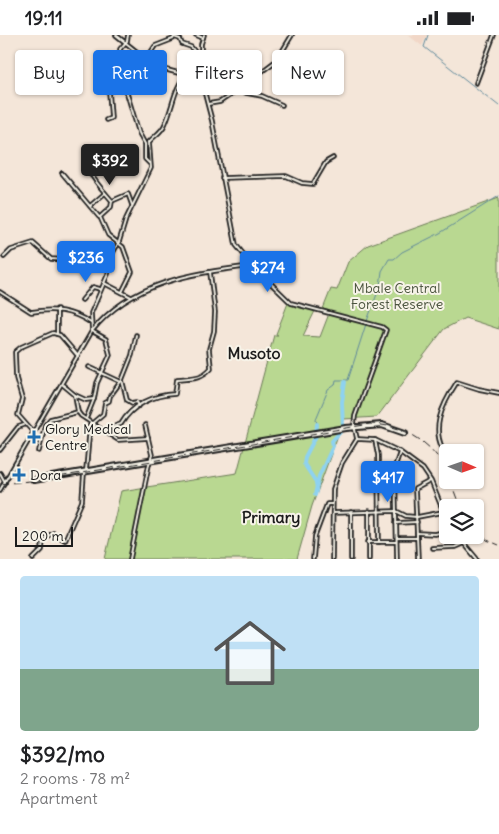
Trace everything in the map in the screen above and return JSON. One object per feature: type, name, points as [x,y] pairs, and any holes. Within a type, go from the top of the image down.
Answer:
[{"type":"main road","points":[[34,480],[343,428],[382,425],[405,433]]},
{"type":"street","points":[[116,35],[133,50]]},
{"type":"street","points":[[120,50],[128,35]]},
{"type":"street","points":[[196,35],[202,38]]},
{"type":"street","points":[[201,50],[204,35]]},
{"type":"street","points":[[262,71],[277,60],[292,35]]},
{"type":"street","points":[[476,83],[494,35]]},
{"type":"street","points":[[152,50],[155,46],[164,44],[175,36],[180,39],[182,44],[193,50]]},
{"type":"street","points":[[92,331],[91,313],[104,283],[132,205],[151,166],[149,142],[158,135],[165,125],[177,89]]},
{"type":"street","points":[[106,120],[111,118],[109,95]]},
{"type":"street","points":[[127,95],[139,133],[145,144],[146,159],[151,166]]},
{"type":"street","points":[[206,95],[236,245],[253,266],[291,303],[385,328],[378,355],[355,416],[354,427],[357,439],[339,470],[333,489],[332,559]]},
{"type":"street","points":[[208,104],[220,102],[230,95]]},
{"type":"street","points":[[257,95],[282,105]]},
{"type":"street","points":[[108,154],[88,150],[86,158],[91,175],[112,201]]},
{"type":"street","points":[[222,178],[286,176],[302,183],[313,184],[326,163],[332,158]]},
{"type":"street","points":[[91,175],[108,167],[124,164]]},
{"type":"street","points":[[62,173],[100,217],[108,235],[119,242],[132,272],[122,293]]},
{"type":"street","points":[[90,206],[105,193]]},
{"type":"street","points":[[112,201],[128,194],[132,205]]},
{"type":"street","points":[[100,217],[111,207],[112,201]]},
{"type":"street","points":[[4,257],[11,250],[33,243],[51,259],[110,262]]},
{"type":"street","points":[[101,252],[110,262]]},
{"type":"street","points":[[0,490],[33,432],[63,385],[92,331],[103,318],[132,297],[166,281],[253,266]]},
{"type":"street","points":[[110,435],[112,427],[121,424],[127,415],[156,395],[175,394],[177,379],[187,377],[195,379],[203,376],[211,368],[209,349],[214,331],[215,312],[210,272]]},
{"type":"street","points":[[104,283],[132,297]]},
{"type":"street","points":[[82,300],[94,287],[100,289]]},
{"type":"street","points":[[0,292],[31,312],[58,309],[79,316],[91,323]]},
{"type":"street","points":[[58,309],[57,334],[78,356]]},
{"type":"street","points":[[86,419],[101,374],[110,355],[106,339],[92,331]]},
{"type":"street","points":[[33,432],[24,425],[18,415],[22,399],[16,377],[15,353],[47,335],[57,334]]},
{"type":"street","points":[[33,559],[42,550],[43,539],[48,534],[53,533],[65,540],[84,495],[85,471],[89,458],[88,434],[91,423],[103,414],[105,403],[109,401],[121,381],[132,355],[136,335]]},
{"type":"street","points":[[89,367],[101,374],[121,381],[127,400],[132,403],[137,402],[139,406]]},
{"type":"street","points":[[440,444],[436,426],[457,382],[499,393]]},
{"type":"street","points":[[63,385],[75,395],[86,400],[94,399]]},
{"type":"street","points":[[75,395],[78,411],[91,423],[110,435],[122,441],[148,439]]},
{"type":"street","points":[[39,451],[45,425],[50,419],[78,411]]},
{"type":"street","points":[[0,450],[18,427],[24,425]]},
{"type":"street","points":[[130,559],[150,460],[153,457],[145,425]]},
{"type":"street","points":[[357,439],[375,440],[400,452],[423,469],[431,481],[439,504]]},
{"type":"street","points":[[375,440],[378,455],[380,542]]},
{"type":"street","points":[[396,559],[396,463],[400,452]]},
{"type":"street","points":[[0,473],[5,482]]},
{"type":"street","points":[[418,559],[415,489],[431,481]]},
{"type":"street","points":[[313,559],[315,536],[322,515],[327,504],[333,503]]},
{"type":"street","points":[[351,511],[351,559]]},
{"type":"street","points":[[369,511],[369,559]]},
{"type":"street","points":[[333,513],[396,511],[406,516],[417,517],[439,513]]},
{"type":"street","points":[[396,523],[417,522]]},
{"type":"street","points":[[417,533],[439,533]]},
{"type":"street","points":[[396,538],[417,538]]},
{"type":"street","points":[[368,542],[396,543]]},
{"type":"street","points":[[432,548],[455,547],[462,544]]},
{"type":"street","points":[[465,544],[477,559]]},
{"type":"shaded area","points":[[408,35],[427,35],[422,46]]},
{"type":"green space","name":"Mbale Central Forest Reserve","points":[[499,198],[499,329],[465,318],[444,329],[377,417],[344,419],[312,506],[297,559],[105,559],[121,491],[237,473],[274,335],[278,335],[276,334],[288,303],[315,311],[303,336],[320,337],[330,311],[323,309],[331,289],[337,290],[348,262],[368,245]]},
{"type":"waterway","points":[[428,35],[424,47],[499,106]]},
{"type":"waterway","points":[[367,321],[380,286],[382,271],[389,259],[394,259],[402,252],[440,233],[499,196]]},
{"type":"waterway","points":[[317,424],[316,419],[328,390],[335,385],[336,380],[348,380],[366,324]]},
{"type":"waterway","points":[[315,495],[319,476],[333,446],[332,441],[343,429],[342,402],[345,382]]},
{"type":"waterway","points":[[316,485],[304,464],[305,457],[316,436],[317,424]]},
{"type":"railway","points":[[0,484],[40,480],[370,424],[395,428],[416,437],[426,444],[439,459]]},
{"type":"railway","points":[[453,489],[457,499]]},
{"type":"railway","points":[[484,537],[499,545]]},
{"type":"place","name":"Glory Medical Centre","points":[[34,437]]},
{"type":"place","name":"Dora","points":[[19,475]]},
{"type":"district","name":"Musoto","points":[[254,353]]},
{"type":"district","name":"Primary","points":[[271,517]]}]
